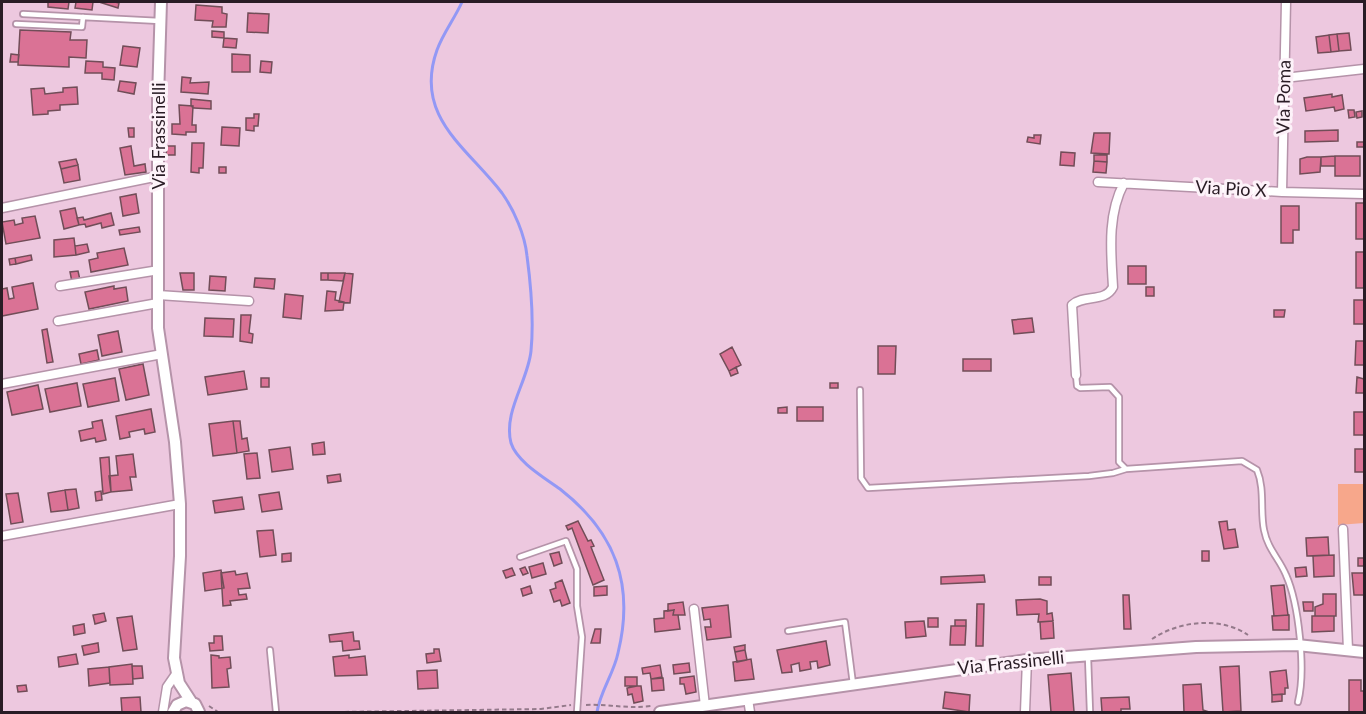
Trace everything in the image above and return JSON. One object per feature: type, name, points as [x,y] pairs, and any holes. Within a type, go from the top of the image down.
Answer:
[{"type":"street","name":"Via Frassinelli","points":[[161,2],[158,299],[162,354],[175,442],[180,504],[180,556],[174,643],[178,679],[175,709]]},
{"type":"street","name":"Via Poma","points":[[1282,192],[1286,2]]},
{"type":"street","points":[[1284,78],[1365,69]]},
{"type":"street","points":[[2,208],[159,176]]},
{"type":"street","name":"Via Pio X","points":[[1098,182],[1365,194]]},
{"type":"street","points":[[1076,375],[1072,305],[1078,300],[1103,296],[1113,287],[1113,215],[1117,196],[1124,183]]},
{"type":"street","points":[[60,286],[159,270]]},
{"type":"street","points":[[58,321],[158,299],[249,301]]},
{"type":"street","points":[[2,384],[162,354]]},
{"type":"street","points":[[2,536],[180,504]]},
{"type":"street","points":[[1343,529],[1348,650]]},
{"type":"street","points":[[694,609],[705,706]]},
{"type":"street","name":"Via Frassinelli","points":[[660,712],[1027,660],[1197,647],[1300,645],[1365,652]]},
{"type":"street","points":[[1025,712],[1027,660]]},
{"type":"street","name":"Via Frassinelli","points":[[178,679],[199,708]]},
{"type":"street","name":"Via Frassinelli","points":[[163,712],[168,687],[178,679]]},
{"type":"street","points":[[748,699],[750,712]]},
{"type":"street","points":[[175,709],[183,702],[199,708]]},
{"type":"lane","points":[[23,14],[160,21]]},
{"type":"lane","points":[[16,24],[82,27],[83,17]]},
{"type":"lane","points":[[1076,375],[1077,386],[1080,388],[1086,390],[1110,387],[1119,397],[1119,462],[1126,469]]},
{"type":"lane","points":[[860,390],[861,478],[868,488],[1089,476],[1126,469],[1242,461],[1254,467],[1260,477],[1263,528],[1268,546],[1285,571],[1292,589],[1300,645],[1298,702]]},
{"type":"lane","points":[[520,557],[566,541],[577,569],[577,606],[582,638],[577,712]]},
{"type":"lane","points":[[788,632],[845,622],[854,684]]},
{"type":"lane","points":[[270,650],[276,712]]},
{"type":"lane","points":[[1088,657],[1090,712]]},
{"type":"path","points":[[338,712],[541,709],[611,704]]},
{"type":"path","points":[[199,708],[218,712]]},
{"type":"shaded area","points":[[1338,484],[1364,484],[1364,523],[1338,525]]},
{"type":"building","points":[[48,2],[69,2],[68,9],[48,7]]},
{"type":"building","points":[[76,2],[93,2],[92,10],[75,8]]},
{"type":"building","points":[[99,2],[115,2],[119,3],[118,8]]},
{"type":"building","points":[[196,5],[222,7],[222,13],[227,14],[226,27],[212,27],[213,21],[195,20]]},
{"type":"building","points":[[248,13],[269,14],[268,33],[247,32]]},
{"type":"building","points":[[20,30],[71,32],[70,40],[87,40],[86,58],[69,57],[69,67],[18,65]]},
{"type":"building","points":[[212,31],[224,32],[224,38],[212,37]]},
{"type":"building","points":[[1349,33],[1351,50],[1339,51],[1337,34]]},
{"type":"building","points":[[1337,34],[1339,51],[1331,52],[1329,35]]},
{"type":"building","points":[[1329,35],[1331,52],[1318,53],[1316,37]]},
{"type":"building","points":[[224,38],[237,39],[236,48],[223,47]]},
{"type":"building","points":[[123,46],[140,48],[137,67],[120,65]]},
{"type":"building","points":[[11,54],[19,55],[18,62],[10,62]]},
{"type":"building","points":[[232,54],[250,55],[250,72],[232,72]]},
{"type":"building","points":[[86,61],[103,62],[103,67],[115,68],[114,80],[102,79],[102,73],[85,73]]},
{"type":"building","points":[[261,61],[272,62],[271,73],[260,72]]},
{"type":"building","points":[[182,77],[191,78],[190,83],[209,82],[208,94],[181,92]]},
{"type":"building","points":[[120,81],[136,83],[134,94],[118,91]]},
{"type":"building","points":[[77,87],[78,104],[60,105],[60,110],[33,115],[31,89],[44,88],[45,94],[63,92],[63,88]]},
{"type":"building","points":[[1332,94],[1332,97],[1342,95],[1344,109],[1335,111],[1334,107],[1306,111],[1304,98]]},
{"type":"building","points":[[191,99],[211,101],[211,109],[194,108],[191,106]]},
{"type":"building","points":[[179,105],[193,106],[192,125],[196,125],[196,132],[186,132],[186,135],[172,134],[172,124],[180,124]]},
{"type":"building","points":[[1348,110],[1354,110],[1355,117],[1349,118]]},
{"type":"building","points":[[1362,111],[1362,117],[1357,118],[1356,112]]},
{"type":"building","points":[[254,114],[259,114],[258,126],[254,126],[254,131],[246,130],[246,118],[254,118]]},
{"type":"building","points":[[222,127],[240,128],[239,146],[221,145]]},
{"type":"building","points":[[128,128],[134,128],[134,137],[129,137]]},
{"type":"building","points":[[1338,130],[1338,141],[1305,142],[1305,131]]},
{"type":"building","points":[[1094,133],[1110,133],[1109,154],[1091,153]]},
{"type":"building","points":[[1034,135],[1041,135],[1040,144],[1027,142],[1028,137],[1034,138]]},
{"type":"building","points":[[1357,142],[1364,142],[1364,147],[1357,147]]},
{"type":"building","points":[[192,143],[204,143],[203,168],[199,168],[199,173],[191,172]]},
{"type":"building","points":[[131,146],[134,166],[145,164],[146,172],[125,175],[120,148]]},
{"type":"building","points":[[167,146],[175,146],[175,155],[166,155]]},
{"type":"building","points":[[1061,152],[1075,153],[1074,166],[1060,165]]},
{"type":"building","points":[[1094,155],[1107,155],[1107,162],[1094,161]]},
{"type":"building","points":[[1335,156],[1335,166],[1321,166],[1321,157]]},
{"type":"building","points":[[1335,156],[1360,156],[1360,176],[1335,176]]},
{"type":"building","points":[[1321,157],[1320,172],[1300,174],[1300,159]]},
{"type":"building","points":[[76,159],[78,165],[61,169],[59,162]]},
{"type":"building","points":[[1094,161],[1107,162],[1106,173],[1093,172]]},
{"type":"building","points":[[78,165],[80,180],[64,183],[61,169]]},
{"type":"building","points":[[219,167],[226,167],[226,173],[219,173]]},
{"type":"building","points":[[136,194],[139,213],[123,216],[120,197]]},
{"type":"building","points":[[1356,203],[1364,203],[1364,239],[1356,239]]},
{"type":"building","points":[[1281,206],[1299,206],[1299,230],[1293,230],[1293,243],[1281,243]]},
{"type":"building","points":[[75,208],[79,225],[64,229],[60,211]]},
{"type":"building","points":[[111,213],[114,225],[102,228],[101,223],[86,227],[85,224],[79,225],[77,218],[83,217],[84,220]]},
{"type":"building","points":[[35,216],[40,238],[6,244],[2,222],[14,220],[15,225],[23,223],[22,218]]},
{"type":"building","points":[[139,227],[140,232],[120,235],[119,230]]},
{"type":"building","points":[[74,238],[76,255],[54,257],[54,240]]},
{"type":"building","points":[[87,244],[89,252],[76,255],[75,246]]},
{"type":"building","points":[[124,248],[128,265],[91,272],[89,260],[98,258],[97,253]]},
{"type":"building","points":[[1356,252],[1364,252],[1364,288],[1356,288]]},
{"type":"building","points":[[31,255],[32,260],[16,264],[15,258]]},
{"type":"building","points":[[15,258],[16,264],[10,265],[9,259]]},
{"type":"building","points":[[1128,266],[1146,266],[1146,284],[1128,284]]},
{"type":"building","points":[[78,271],[80,280],[72,282],[70,272]]},
{"type":"building","points":[[180,273],[194,273],[194,290],[183,290]]},
{"type":"building","points":[[321,273],[328,273],[328,280],[321,280]]},
{"type":"building","points":[[328,273],[345,273],[343,281],[328,280]]},
{"type":"building","points":[[345,273],[353,274],[350,303],[339,302]]},
{"type":"building","points":[[210,276],[226,277],[225,291],[209,290]]},
{"type":"building","points":[[255,278],[275,279],[274,289],[254,287]]},
{"type":"building","points":[[33,283],[38,309],[2,316],[2,289],[7,288],[9,299],[14,298],[12,287]]},
{"type":"building","points":[[114,286],[114,289],[126,287],[128,301],[89,309],[85,292]]},
{"type":"building","points":[[1146,287],[1154,287],[1154,296],[1146,296]]},
{"type":"building","points":[[327,291],[336,292],[335,300],[344,302],[343,310],[325,311]]},
{"type":"building","points":[[285,294],[303,296],[301,319],[283,317]]},
{"type":"building","points":[[1354,300],[1364,300],[1364,324],[1354,324]]},
{"type":"building","points":[[1274,310],[1285,310],[1284,317],[1274,317]]},
{"type":"building","points":[[241,315],[251,315],[249,333],[253,334],[252,343],[240,341]]},
{"type":"building","points":[[205,318],[234,319],[233,337],[204,336]]},
{"type":"building","points":[[1032,318],[1034,332],[1014,334],[1012,320]]},
{"type":"building","points":[[47,329],[53,362],[47,363],[42,330]]},
{"type":"building","points":[[118,331],[122,352],[102,356],[98,335]]},
{"type":"building","points":[[1356,341],[1364,341],[1364,365],[1355,365]]},
{"type":"building","points":[[878,346],[896,346],[895,374],[878,374]]},
{"type":"building","points":[[732,347],[741,365],[729,371],[720,354]]},
{"type":"building","points":[[97,350],[99,360],[81,364],[79,354]]},
{"type":"building","points":[[963,359],[991,359],[991,371],[963,371]]},
{"type":"building","points":[[143,364],[149,395],[126,400],[119,369]]},
{"type":"building","points":[[736,367],[738,373],[731,376],[729,371]]},
{"type":"building","points":[[244,371],[247,389],[208,395],[205,377]]},
{"type":"building","points":[[1357,377],[1364,379],[1364,393],[1356,393]]},
{"type":"building","points":[[115,378],[119,401],[88,407],[83,384]]},
{"type":"building","points":[[261,378],[269,378],[269,387],[261,387]]},
{"type":"building","points":[[77,383],[81,406],[50,412],[45,389]]},
{"type":"building","points":[[830,383],[838,383],[838,388],[830,388]]},
{"type":"building","points":[[38,385],[43,409],[12,415],[7,392]]},
{"type":"building","points":[[787,407],[787,413],[778,413],[778,408]]},
{"type":"building","points":[[797,407],[823,407],[823,421],[797,421]]},
{"type":"building","points":[[151,409],[155,432],[145,434],[144,429],[129,432],[130,437],[120,439],[116,416]]},
{"type":"building","points":[[1354,412],[1364,412],[1364,435],[1354,435]]},
{"type":"building","points":[[102,420],[106,440],[96,442],[95,438],[81,441],[79,431],[93,428],[92,422]]},
{"type":"building","points":[[233,421],[237,453],[213,456],[209,424]]},
{"type":"building","points":[[233,421],[240,421],[242,439],[247,438],[249,451],[237,453]]},
{"type":"building","points":[[324,442],[325,454],[313,455],[312,444]]},
{"type":"building","points":[[290,447],[293,469],[272,472],[269,450]]},
{"type":"building","points":[[1355,449],[1364,449],[1364,472],[1355,472]]},
{"type":"building","points":[[257,453],[260,478],[247,479],[244,454]]},
{"type":"building","points":[[133,454],[136,477],[130,477],[132,490],[111,492],[109,476],[118,475],[116,456]]},
{"type":"building","points":[[109,457],[111,492],[103,494],[100,458]]},
{"type":"building","points":[[340,474],[341,481],[328,483],[327,476]]},
{"type":"building","points":[[76,489],[79,508],[68,510],[65,490]]},
{"type":"building","points":[[65,490],[68,510],[51,512],[48,493]]},
{"type":"building","points":[[101,491],[102,500],[96,501],[95,492]]},
{"type":"building","points":[[279,492],[282,509],[262,512],[259,495]]},
{"type":"building","points":[[18,493],[23,522],[11,524],[6,494]]},
{"type":"building","points":[[242,497],[244,509],[215,513],[213,501]]},
{"type":"building","points":[[578,521],[588,541],[591,540],[594,546],[591,547],[604,580],[593,585],[572,528],[568,530],[566,526]]},
{"type":"building","points":[[1227,521],[1228,530],[1235,529],[1238,547],[1224,549],[1219,522]]},
{"type":"building","points":[[273,530],[276,555],[260,557],[257,531]]},
{"type":"building","points":[[1328,537],[1329,555],[1307,556],[1306,538]]},
{"type":"building","points":[[1202,551],[1209,551],[1209,561],[1202,561]]},
{"type":"building","points":[[559,552],[562,563],[554,566],[550,554]]},
{"type":"building","points":[[291,553],[291,561],[282,562],[282,554]]},
{"type":"building","points":[[1334,555],[1334,576],[1314,577],[1313,556]]},
{"type":"building","points":[[1358,558],[1364,558],[1364,566],[1358,566]]},
{"type":"building","points":[[543,563],[546,574],[532,578],[529,567]]},
{"type":"building","points":[[525,567],[528,573],[523,575],[520,569]]},
{"type":"building","points":[[1306,567],[1307,576],[1296,577],[1295,568]]},
{"type":"building","points":[[512,568],[515,575],[506,578],[503,571]]},
{"type":"building","points":[[221,570],[224,588],[205,591],[203,573]]},
{"type":"building","points":[[235,571],[236,575],[247,573],[250,588],[238,589],[239,595],[246,594],[247,599],[230,601],[231,605],[223,606],[221,573]]},
{"type":"building","points":[[1352,573],[1364,573],[1364,595],[1354,595]]},
{"type":"building","points":[[984,575],[985,582],[941,584],[941,577]]},
{"type":"building","points":[[1039,577],[1051,577],[1051,585],[1039,585]]},
{"type":"building","points":[[562,580],[570,603],[562,606],[560,600],[554,602],[550,590],[556,588],[555,583]]},
{"type":"building","points":[[1284,585],[1288,615],[1274,616],[1271,586]]},
{"type":"building","points":[[530,586],[532,593],[523,596],[521,589]]},
{"type":"building","points":[[607,586],[607,595],[594,596],[594,587]]},
{"type":"building","points":[[1323,594],[1336,594],[1336,616],[1315,616],[1315,607],[1323,604]]},
{"type":"building","points":[[1123,595],[1129,595],[1131,629],[1124,629]]},
{"type":"building","points":[[1016,600],[1047,601],[1047,614],[1052,613],[1053,621],[1038,622],[1039,614],[1017,615]]},
{"type":"building","points":[[683,602],[685,615],[673,615],[674,610],[668,611],[668,604]]},
{"type":"building","points":[[1303,602],[1313,602],[1313,611],[1304,611]]},
{"type":"building","points":[[977,604],[984,604],[983,646],[976,646]]},
{"type":"building","points":[[728,605],[731,637],[707,640],[705,627],[711,627],[710,619],[704,620],[702,608]]},
{"type":"building","points":[[674,610],[673,615],[678,615],[680,629],[655,632],[654,619],[664,618],[664,611]]},
{"type":"building","points":[[104,613],[106,621],[95,624],[93,615]]},
{"type":"building","points":[[1289,615],[1289,630],[1273,630],[1272,616]]},
{"type":"building","points":[[132,616],[137,649],[123,651],[117,618]]},
{"type":"building","points":[[1312,616],[1334,616],[1334,631],[1312,632]]},
{"type":"building","points":[[928,618],[938,618],[938,627],[928,627]]},
{"type":"building","points":[[955,620],[966,620],[966,626],[955,626]]},
{"type":"building","points":[[924,621],[926,636],[906,638],[905,622]]},
{"type":"building","points":[[1053,621],[1054,638],[1041,639],[1040,622]]},
{"type":"building","points":[[84,624],[85,633],[74,635],[73,626]]},
{"type":"building","points":[[951,626],[966,626],[965,645],[950,645]]},
{"type":"building","points":[[595,629],[601,629],[600,643],[591,643]]},
{"type":"building","points":[[353,632],[354,641],[359,641],[360,649],[343,651],[342,641],[330,642],[329,635]]},
{"type":"building","points":[[214,636],[222,636],[223,650],[210,651],[209,643],[214,643]]},
{"type":"building","points":[[826,641],[830,665],[818,668],[817,661],[810,662],[811,669],[800,671],[799,663],[791,665],[792,672],[782,673],[777,650]]},
{"type":"building","points":[[98,643],[99,652],[84,655],[82,646]]},
{"type":"building","points":[[745,645],[745,650],[735,652],[734,647]]},
{"type":"building","points":[[434,649],[439,649],[441,661],[427,663],[426,654],[434,653]]},
{"type":"building","points":[[745,650],[747,660],[737,662],[735,652]]},
{"type":"building","points":[[76,654],[78,664],[59,667],[58,657]]},
{"type":"building","points":[[211,655],[219,656],[219,658],[230,657],[231,668],[227,669],[229,687],[212,688]]},
{"type":"building","points":[[349,655],[349,658],[365,656],[367,675],[335,676],[333,657]]},
{"type":"building","points":[[751,659],[754,679],[735,681],[733,662]]},
{"type":"building","points":[[689,663],[690,672],[674,674],[673,665]]},
{"type":"building","points":[[132,664],[133,684],[110,685],[109,667]]},
{"type":"building","points":[[660,665],[662,677],[651,679],[650,673],[643,674],[642,668]]},
{"type":"building","points":[[132,666],[142,666],[143,678],[133,679]]},
{"type":"building","points":[[1239,666],[1241,711],[1223,712],[1220,667]]},
{"type":"building","points":[[109,667],[110,683],[89,686],[88,669]]},
{"type":"building","points":[[437,670],[438,688],[418,689],[417,671]]},
{"type":"building","points":[[1286,670],[1288,688],[1285,688],[1285,694],[1272,695],[1270,672]]},
{"type":"building","points":[[1071,673],[1074,712],[1051,712],[1048,675]]},
{"type":"building","points":[[694,676],[696,692],[686,694],[684,684],[680,684],[680,678]]},
{"type":"building","points":[[625,677],[637,677],[637,686],[625,686]]},
{"type":"building","points":[[663,678],[664,690],[652,691],[651,679]]},
{"type":"building","points":[[1349,680],[1361,680],[1361,691],[1364,691],[1364,712],[1349,712]]},
{"type":"building","points":[[1201,684],[1203,710],[1209,712],[1184,712],[1183,685]]},
{"type":"building","points":[[26,685],[27,691],[18,692],[17,686]]},
{"type":"building","points":[[641,686],[643,701],[634,703],[632,694],[628,695],[627,688]]},
{"type":"building","points":[[945,692],[970,695],[969,712],[943,708]]},
{"type":"building","points":[[1282,694],[1282,701],[1272,702],[1272,695]]},
{"type":"building","points":[[140,697],[141,712],[122,712],[121,698]]},
{"type":"building","points":[[1129,697],[1130,709],[1121,709],[1121,712],[1102,712],[1101,698]]},
{"type":"waterway","points":[[462,2],[437,50],[432,74],[432,94],[438,113],[448,130],[502,193],[515,215],[526,248],[532,303],[531,351],[510,420],[511,443],[525,463],[560,489],[595,523],[616,561],[622,582],[623,628],[618,653],[597,712]]}]
